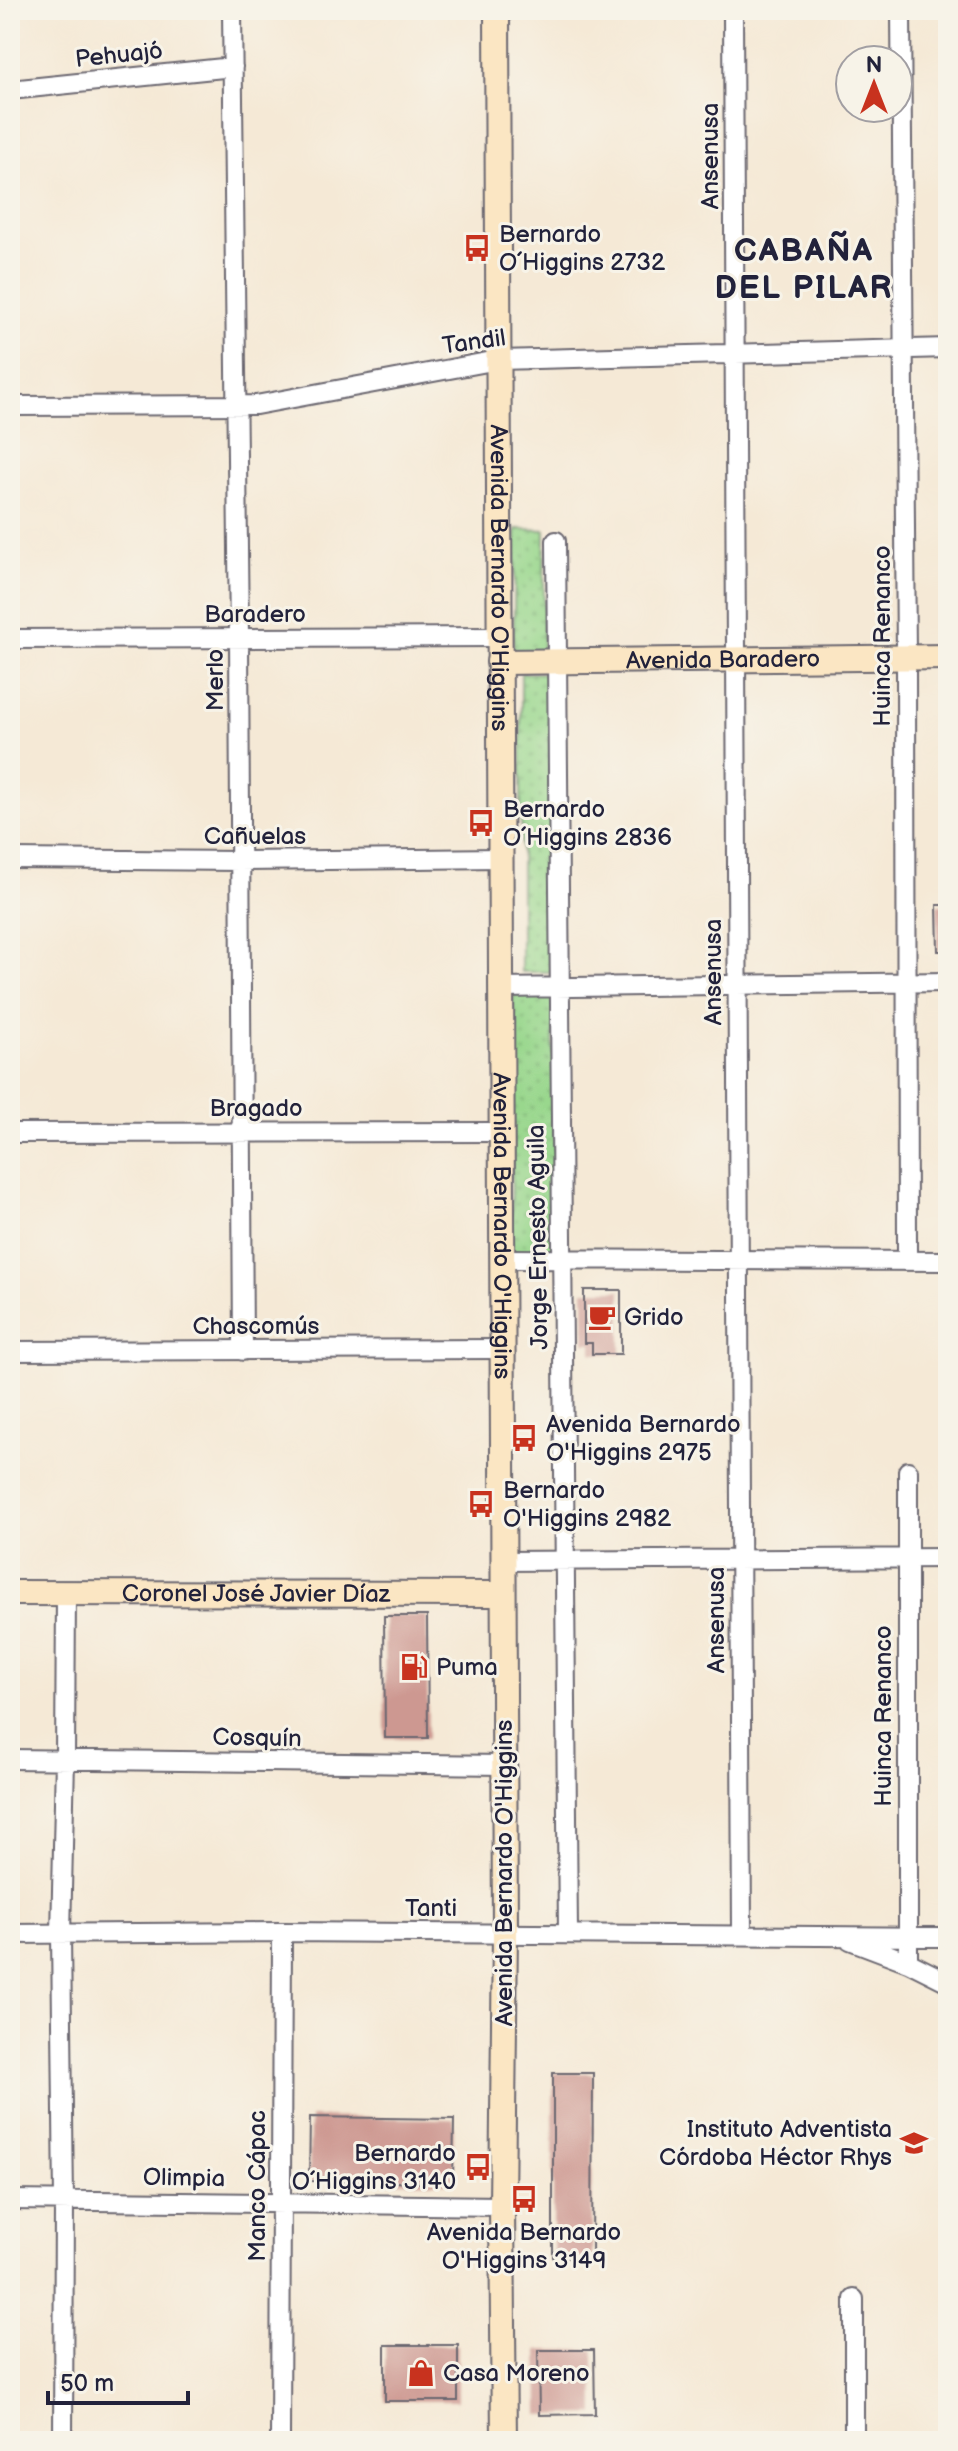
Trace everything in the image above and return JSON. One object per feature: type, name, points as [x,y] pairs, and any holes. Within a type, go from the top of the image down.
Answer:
[{"type":"main road","name":"Avenida Bernardo O'Higgins","points":[[497,10],[505,1933],[502,2206],[504,2441]]},
{"type":"main road","name":"Avenida Baradero","points":[[499,649],[557,663],[948,657]]},
{"type":"main road","name":"Coronel José Javier Díaz","points":[[10,1593],[503,1594]]},
{"type":"street","name":"Merlo","points":[[232,10],[243,1351]]},
{"type":"street","name":"Ansenusa","points":[[733,10],[742,1935]]},
{"type":"street","name":"Huinca Renanco","points":[[901,10],[907,1261]]},
{"type":"street","name":"Pehuajó","points":[[10,90],[233,67]]},
{"type":"street","name":"Tandil","points":[[10,406],[235,407],[498,360],[948,348]]},
{"type":"street","name":"Jorge Ernesto Aguila","points":[[556,541],[568,1933]]},
{"type":"street","name":"Baradero","points":[[10,639],[239,638],[499,649]]},
{"type":"street","name":"Cañuelas","points":[[10,859],[240,861],[500,858]]},
{"type":"street","points":[[501,988],[948,982]]},
{"type":"street","name":"Bragado","points":[[10,1133],[501,1132]]},
{"type":"street","points":[[502,1259],[948,1261]]},
{"type":"street","name":"Chascomús","points":[[10,1351],[502,1349]]},
{"type":"street","name":"Huinca Renanco","points":[[908,1471],[908,1962]]},
{"type":"street","points":[[503,1561],[948,1558]]},
{"type":"street","points":[[63,2441],[61,1934],[66,1593]]},
{"type":"street","name":"Cosquín","points":[[10,1759],[504,1765]]},
{"type":"street","name":"Tanti","points":[[10,1934],[282,1932],[948,1937]]},
{"type":"street","name":"Manco Cápac","points":[[280,2441],[282,1932]]},
{"type":"street","points":[[837,1935],[908,1962],[948,1982]]},
{"type":"street","name":"Olimpia","points":[[10,2200],[502,2206]]},
{"type":"street","points":[[854,2299],[854,2441]]},
{"type":"green space","points":[[516,529],[545,530],[543,652],[513,652]]},
{"type":"green space","points":[[521,673],[555,673],[555,972],[521,972]]},
{"type":"green space","points":[[513,993],[553,993],[555,1255],[511,1255]]},
{"type":"building","points":[[937,905],[948,905],[948,951],[938,951]]},
{"type":"building","name":"Grido","points":[[584,1290],[621,1290],[621,1354],[592,1354],[592,1343],[584,1343]]},
{"type":"building","points":[[384,1616],[427,1616],[428,1738],[385,1738]]},
{"type":"building","points":[[553,2073],[593,2073],[592,2258],[553,2258]]},
{"type":"building","points":[[310,2117],[454,2119],[453,2183],[309,2181]]},
{"type":"building","name":"Casa Moreno","points":[[385,2345],[458,2345],[458,2401],[385,2401]]},
{"type":"building","points":[[538,2350],[594,2350],[595,2414],[539,2415]]},
{"type":"place","name":"Bernardo O´Higgins 2732","points":[[477,248]]},
{"type":"place","name":"Bernardo O´Higgins 2836","points":[[481,823]]},
{"type":"place","name":"Grido","points":[[602,1317]]},
{"type":"place","name":"Avenida Bernardo O'Higgins 2975","points":[[524,1438]]},
{"type":"place","name":"Bernardo O'Higgins 2982","points":[[481,1504]]},
{"type":"place","name":"Puma","points":[[414,1667]]},
{"type":"place","name":"Instituto Adventista Córdoba Héctor Rhys","points":[[914,2143]]},
{"type":"place","name":"Bernardo O´Higgins 3140","points":[[478,2167]]},
{"type":"place","name":"Avenida Bernardo O'Higgins 3149","points":[[524,2199]]},
{"type":"place","name":"Casa Moreno","points":[[421,2373]]},
{"type":"district","name":"CABAÑA DEL PILAR","points":[[804,270]]}]
